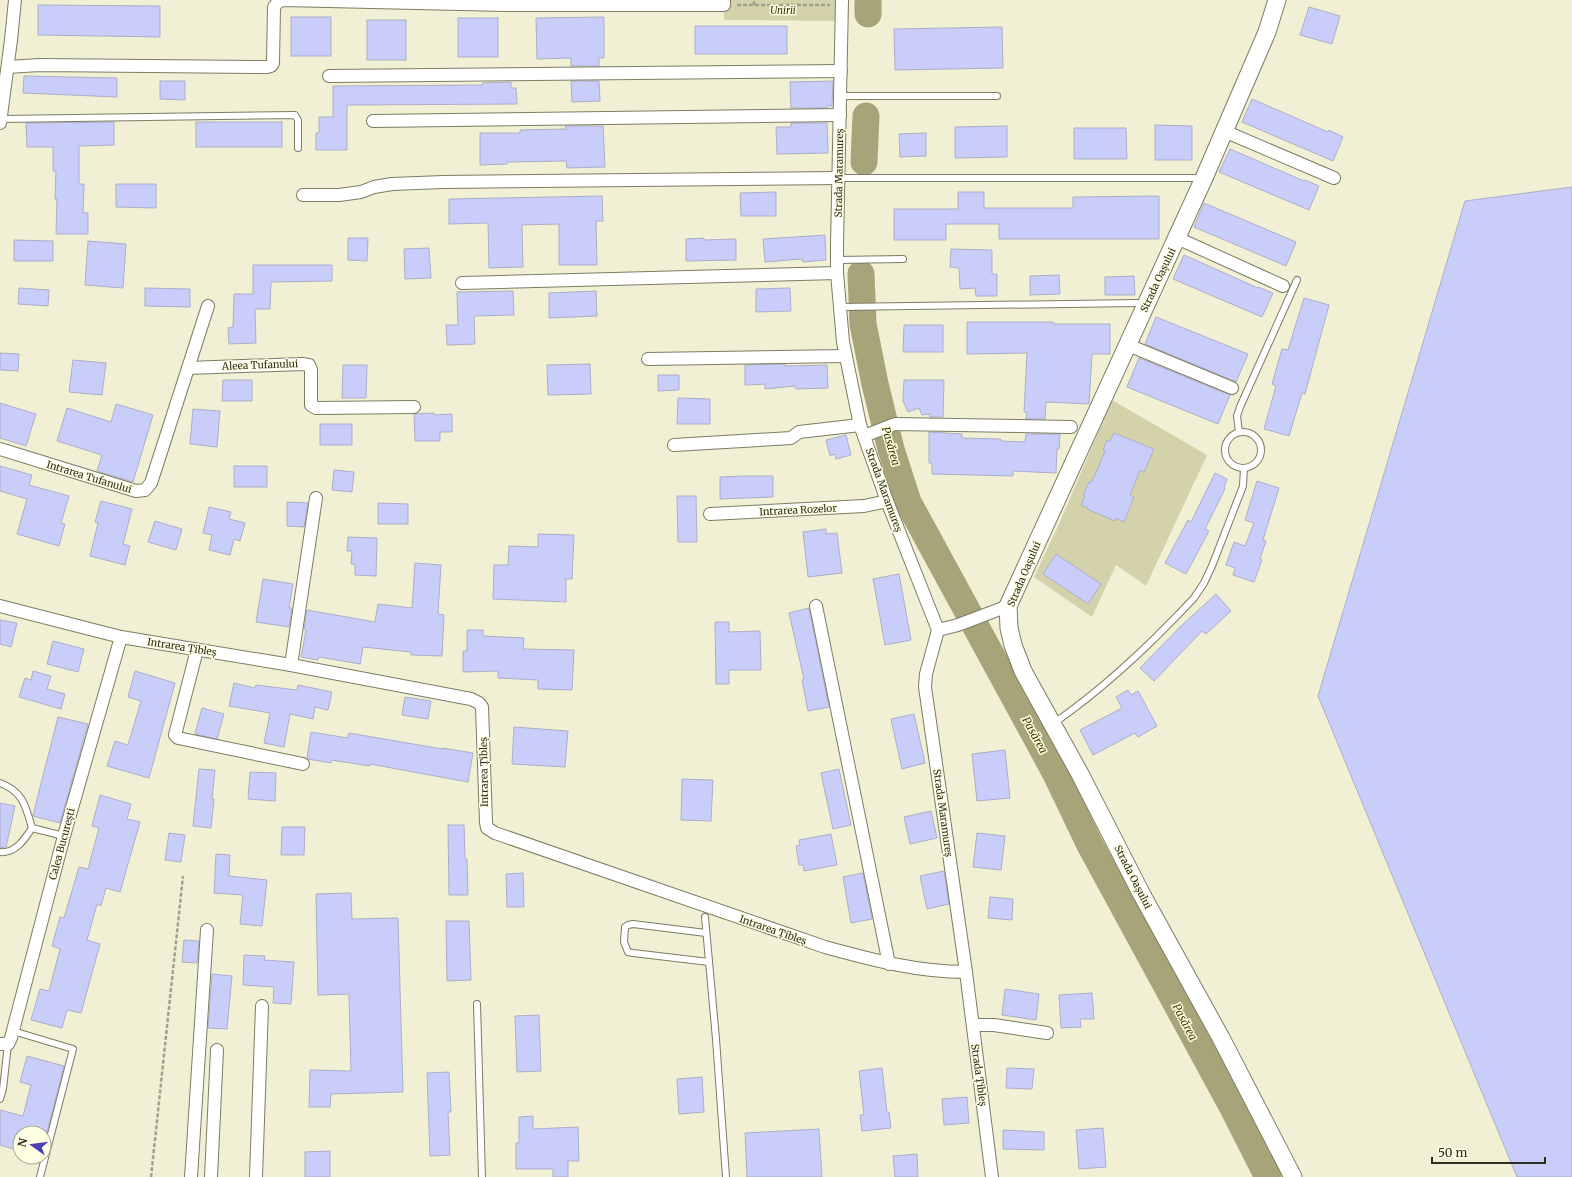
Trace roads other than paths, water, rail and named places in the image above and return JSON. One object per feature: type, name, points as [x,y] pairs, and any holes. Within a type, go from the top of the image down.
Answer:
[{"type":"street","points":[[0,123],[15,0]]},
{"type":"street","points":[[8,67],[39,65],[267,67],[271,66],[273,63],[274,7],[278,2],[283,0],[506,5],[724,3]]},
{"type":"street","name":"Strada Oașului","points":[[1277,0],[1267,32],[1204,178],[1008,606],[1009,628],[1013,645],[1023,671],[1080,774],[1142,895],[1221,1038],[1294,1177]]},
{"type":"street","name":"Strada Maramureș","points":[[842,3],[837,273],[840,307],[847,342],[846,356],[862,430],[887,501],[938,630],[926,674],[925,687],[966,972]]},
{"type":"street","points":[[329,76],[841,71]]},
{"type":"street","points":[[373,121],[840,115]]},
{"type":"street","points":[[1224,131],[1334,178]]},
{"type":"street","points":[[303,195],[339,195],[361,192],[374,187],[392,184],[443,182],[839,178]]},
{"type":"street","points":[[1177,238],[1283,286]]},
{"type":"street","points":[[462,282],[837,273]]},
{"type":"street","name":"Intrarea Tufanului","points":[[0,449],[136,491],[145,490],[152,483],[208,306]]},
{"type":"street","points":[[1128,345],[1232,388]]},
{"type":"street","points":[[648,359],[846,356]]},
{"type":"street","name":"Aleea Tufanului","points":[[188,368],[309,365],[311,370],[312,405],[316,408],[414,408]]},
{"type":"street","points":[[674,445],[790,438],[799,432],[862,430],[894,424],[1071,427]]},
{"type":"street","points":[[291,665],[316,498]]},
{"type":"street","name":"Intrarea Rozelor","points":[[710,514],[864,506],[887,501]]},
{"type":"street","name":"Intrarea Țibleș","points":[[0,606],[121,637],[291,665],[471,699],[479,703],[482,707],[486,822],[488,828],[495,833],[825,948],[889,964],[932,971],[966,972]]},
{"type":"street","points":[[816,606],[889,964]]},
{"type":"street","points":[[938,630],[958,625],[1008,606]]},
{"type":"street","name":"Calea București","points":[[4,1044],[13,1031],[64,836],[121,637]]},
{"type":"street","points":[[197,650],[175,735],[178,738],[303,764]]},
{"type":"street","points":[[191,1177],[207,930]]},
{"type":"street","name":"Strada Țibleș","points":[[966,972],[992,1177]]},
{"type":"street","points":[[256,1177],[262,1006]]},
{"type":"street","points":[[973,1025],[994,1026],[1047,1033]]},
{"type":"street","points":[[211,1177],[217,1050]]},
{"type":"lane","points":[[840,96],[997,96]]},
{"type":"lane","points":[[0,119],[295,115],[298,120],[298,148]]},
{"type":"lane","points":[[839,178],[1204,178]]},
{"type":"lane","points":[[837,260],[878,258],[903,259]]},
{"type":"lane","points":[[1239,432],[1238,416],[1240,407],[1297,280]]},
{"type":"lane","points":[[840,307],[1137,303]]},
{"type":"lane","points":[[1245,431],[1256,436],[1262,447],[1262,453],[1255,464],[1244,468],[1233,464],[1226,455],[1225,449],[1229,438],[1239,432],[1245,431]]},
{"type":"lane","points":[[1053,724],[1116,676],[1194,598],[1204,583],[1212,566],[1243,486],[1244,468]]},
{"type":"lane","points":[[0,783],[10,787],[19,794],[27,809],[32,828],[23,841],[14,848],[0,852]]},
{"type":"lane","points":[[32,828],[64,836]]},
{"type":"lane","points":[[705,917],[726,1177]]},
{"type":"lane","points":[[706,933],[633,924],[625,927],[624,942],[628,952],[633,954],[709,962]]},
{"type":"lane","points":[[477,1004],[482,1177]]},
{"type":"lane","points":[[13,1031],[73,1048],[40,1177]]},
{"type":"lane","points":[[0,1099],[3,1089],[4,1044]]},
{"type":"waterway","name":"Pasărea","points":[[868,0],[868,14]]},
{"type":"waterway","name":"Pasărea","points":[[864,162],[866,116]]},
{"type":"waterway","name":"Pasărea","points":[[861,274],[863,324],[875,384],[891,449],[908,502],[1055,772],[1089,843],[1232,1106],[1268,1177]]},
{"type":"park label","name":"Unirii","points":[[783,10]]}]
